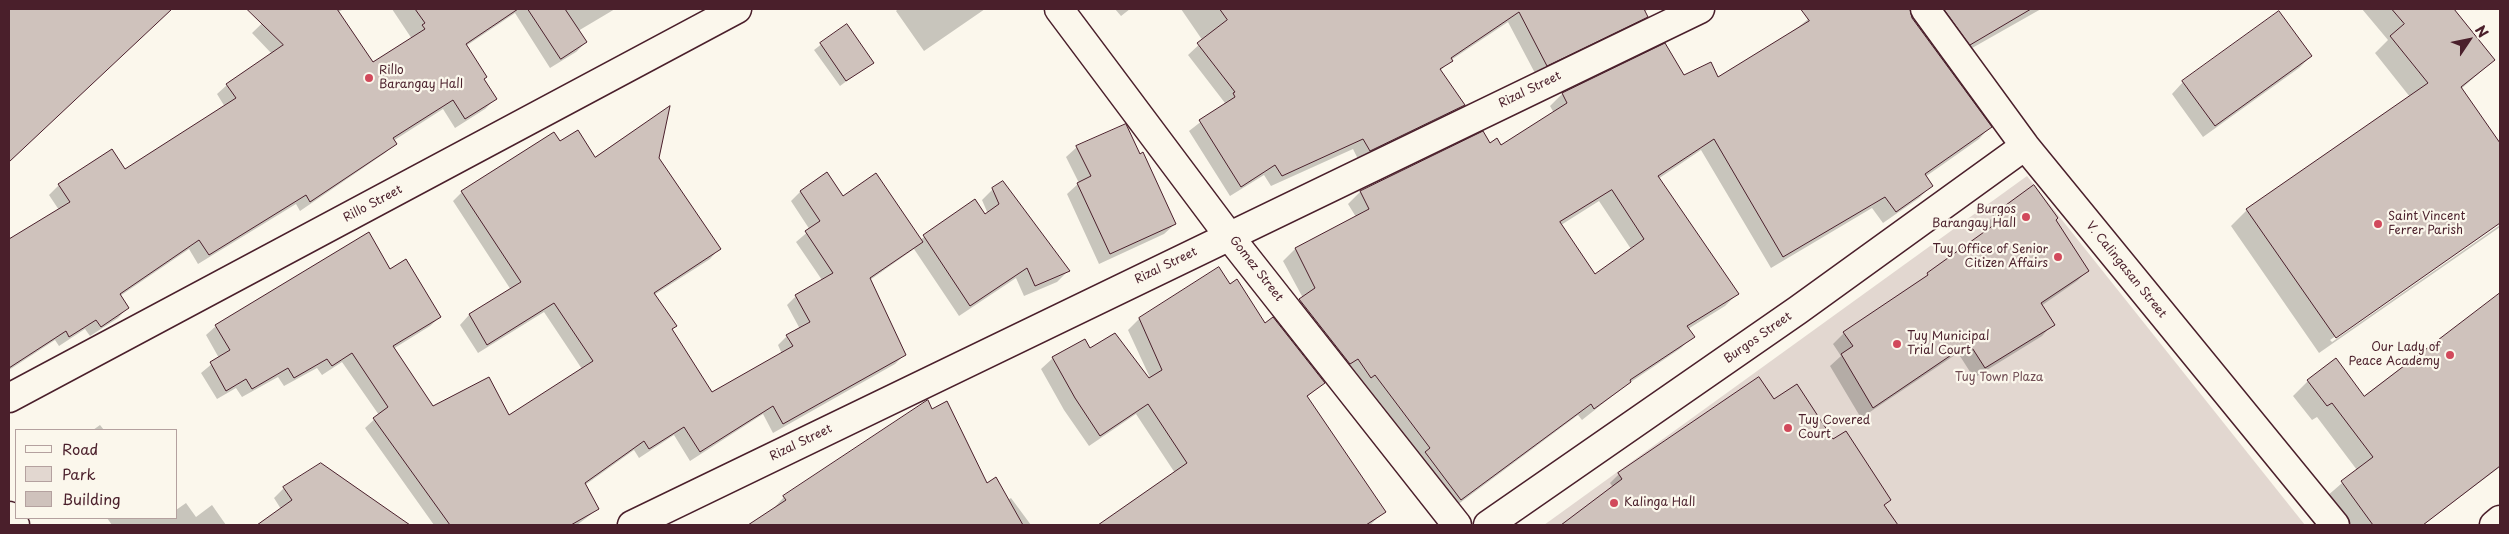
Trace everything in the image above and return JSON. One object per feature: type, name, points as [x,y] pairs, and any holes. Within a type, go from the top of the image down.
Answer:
[{"type":"street","name":"Rillo Street","points":[[9,398],[737,9]]},
{"type":"street","name":"Gomez Street","points":[[1059,9],[1230,236],[1457,525]]},
{"type":"street","name":"Rizal Street","points":[[632,525],[1700,9]]},
{"type":"street","name":"V. Calingasan Street","points":[[1925,9],[2025,146],[2335,525]]},
{"type":"street","name":"Burgos Street","points":[[1488,525],[1798,310],[2025,146]]},
{"type":"street","points":[[9,516],[15,525]]},
{"type":"street","points":[[2494,525],[2500,520]]},
{"type":"green space","name":"Tuy Town Plaza","points":[[2027,176],[2305,525],[1544,525]]},
{"type":"building","points":[[9,9],[172,9],[9,162]]},
{"type":"building","points":[[247,9],[337,9],[373,62],[425,29],[422,25],[425,23],[415,9],[518,9],[466,44],[487,77],[484,79],[497,99],[465,119],[453,100],[393,138],[397,144],[310,202],[306,195],[209,255],[199,240],[120,294],[129,308],[101,327],[96,320],[69,337],[66,331],[9,368],[9,239],[70,202],[58,184],[112,149],[125,169],[236,98],[226,84],[283,45]]},
{"type":"building","points":[[528,9],[565,9],[587,42],[561,59]]},
{"type":"building","points":[[1220,9],[1644,9],[1648,17],[1547,66],[1519,12],[1451,58],[1453,61],[1440,69],[1465,105],[1370,151],[1363,139],[1282,176],[1275,165],[1241,187],[1199,120],[1235,97],[1233,93],[1235,92],[1197,43],[1227,20]]},
{"type":"building","points":[[1801,9],[1910,9],[1912,18],[1992,127],[1925,174],[1933,186],[1896,212],[1885,197],[1783,257],[1714,139],[1658,176],[1739,294],[1687,326],[1695,337],[1630,380],[1631,382],[1594,409],[1591,404],[1461,500],[1425,452],[1430,448],[1375,375],[1371,378],[1358,359],[1350,364],[1299,299],[1315,288],[1295,248],[1369,209],[1360,191],[1483,131],[1490,143],[1497,138],[1501,145],[1567,103],[1562,93],[1665,43],[1684,75],[1711,62],[1718,77],[1809,21]],"holes":[[[1612,190],[1644,239],[1595,274],[1560,222]]]},
{"type":"building","points":[[1944,9],[2031,9],[1970,45]]},
{"type":"building","name":"Saint Vincent Ferrer Parish","points":[[2392,9],[2454,9],[2495,60],[2461,87],[2500,143],[2500,223],[2336,338],[2246,209],[2428,83],[2390,36],[2404,24]]},
{"type":"building","points":[[2279,11],[2312,56],[2215,126],[2182,81]]},
{"type":"building","points":[[847,24],[874,63],[846,81],[820,43]]},
{"type":"building","points":[[670,106],[659,158],[721,249],[654,293],[677,326],[672,329],[712,392],[793,346],[786,335],[810,322],[795,295],[833,273],[805,231],[820,221],[800,191],[827,172],[843,196],[876,173],[923,242],[870,278],[906,355],[783,424],[773,406],[700,452],[684,427],[649,449],[644,441],[585,483],[599,509],[571,525],[450,525],[373,418],[388,407],[352,353],[332,366],[327,359],[294,378],[288,368],[252,389],[246,379],[226,391],[210,362],[230,350],[215,325],[369,232],[390,269],[406,259],[441,317],[393,346],[433,406],[489,377],[509,415],[593,361],[554,303],[487,345],[469,314],[521,282],[461,191],[554,132],[560,141],[578,130],[595,157]]},
{"type":"building","points":[[1126,124],[1140,154],[1143,152],[1176,224],[1110,254],[1077,183],[1091,176],[1076,146]]},
{"type":"building","points":[[1003,181],[1070,271],[1035,286],[1027,268],[970,306],[923,235],[975,199],[985,214],[999,204],[992,188]]},
{"type":"building","points":[[2034,185],[2058,218],[2056,220],[2089,271],[2041,303],[2055,325],[1985,368],[1969,343],[1873,408],[1841,354],[1853,346],[1843,332],[1928,275],[1927,273],[1998,222],[1993,215]]},
{"type":"building","points":[[1219,267],[1230,284],[1237,279],[1265,323],[1273,317],[1325,383],[1307,396],[1386,512],[1366,525],[1098,525],[1187,463],[1148,404],[1100,436],[1075,398],[1052,357],[1085,339],[1090,348],[1115,333],[1149,378],[1162,370],[1139,318]]},
{"type":"building","name":"Our Lady of Peace Academy","points":[[2500,293],[2500,466],[2423,525],[2373,525],[2341,481],[2373,457],[2332,403],[2327,406],[2307,380],[2336,358],[2364,396]]},
{"type":"building","name":"Tuy Covered Court","points":[[1759,377],[1774,399],[1797,384],[1833,439],[1846,431],[1891,500],[1884,505],[1898,525],[1561,525],[1622,479],[1618,473]]},
{"type":"building","points":[[928,400],[932,409],[947,401],[987,483],[996,477],[1023,525],[748,525],[786,500],[783,496]]},
{"type":"building","points":[[321,463],[410,525],[257,525],[292,500],[283,487]]},
{"type":"place","name":"Rillo Barangay Hall","points":[[369,78]]},
{"type":"place","name":"Burgos Barangay Hall","points":[[2026,217]]},
{"type":"place","name":"Saint Vincent Ferrer Parish","points":[[2378,224]]},
{"type":"place","name":"Tuy Office of Senior Citizen Affairs","points":[[2058,257]]},
{"type":"place","name":"Tuy Municipal Trial Court","points":[[1897,344]]},
{"type":"place","name":"Our Lady of Peace Academy","points":[[2450,355]]},
{"type":"place","name":"Tuy Covered Court","points":[[1788,428]]},
{"type":"place","name":"Kalinga Hall","points":[[1614,503]]}]
